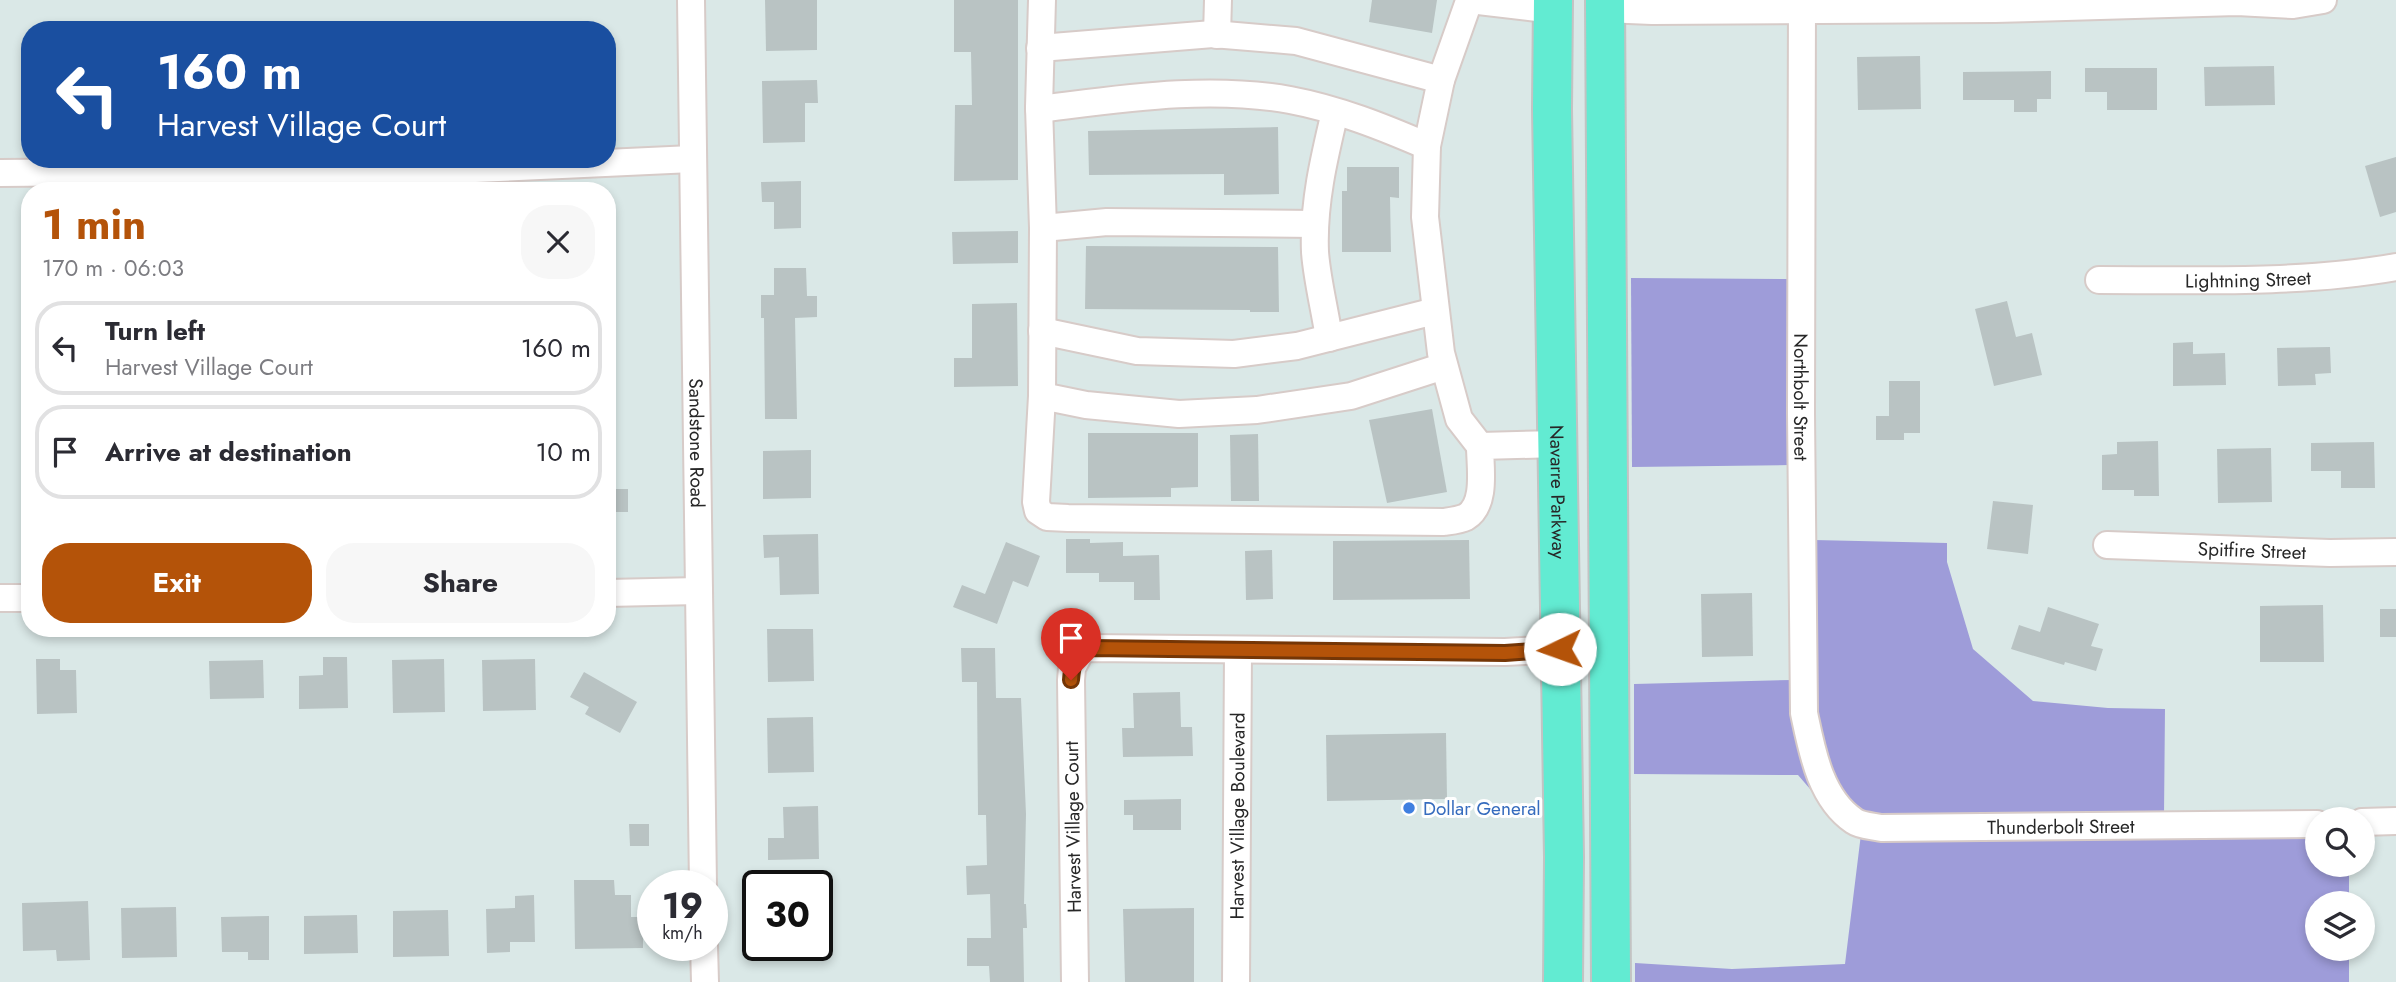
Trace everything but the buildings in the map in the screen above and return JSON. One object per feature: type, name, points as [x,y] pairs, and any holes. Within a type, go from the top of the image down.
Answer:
[{"type":"highway","points":[[1605,4],[1611,982]]},
{"type":"highway","name":"Navarre Parkway","points":[[1553,5],[1563,982]]},
{"type":"highway","points":[[1556,351],[1583,416],[1594,426],[1607,429]]},
{"type":"highway","points":[[1558,444],[1579,466],[1608,529]]},
{"type":"street","name":"Sandstone Road","points":[[691,0],[704,870]]},
{"type":"street","points":[[1042,0],[1039,109],[1043,228],[1042,396],[1036,502],[1038,511],[1047,517],[1444,522],[1464,518],[1473,511],[1479,500],[1480,446],[1459,419],[1444,366],[1425,217],[1427,146],[1441,80],[1469,1],[1553,5]]},
{"type":"street","points":[[1217,35],[1218,0]]},
{"type":"street","points":[[1605,4],[1652,11],[1802,5],[1996,9],[2237,2],[2294,5],[2323,0]]},
{"type":"street","name":"Northbolt Street","points":[[1802,5],[1801,426],[1804,713],[1813,754],[1824,782]]},
{"type":"street","points":[[1040,48],[1217,35],[1296,41],[1441,80]]},
{"type":"street","points":[[1039,109],[1134,97],[1213,93],[1290,100],[1369,121],[1427,146]]},
{"type":"street","points":[[1329,338],[1315,254],[1315,224],[1321,171],[1335,112]]},
{"type":"street","points":[[616,163],[692,159]]},
{"type":"street","points":[[0,173],[497,168]]},
{"type":"street","points":[[1043,228],[1107,222],[1315,224]]},
{"type":"street","name":"Lightning Street","points":[[2099,280],[2302,277],[2370,272],[2396,267]]},
{"type":"street","points":[[1042,331],[1137,351],[1234,354],[1297,346],[1435,311]]},
{"type":"street","points":[[1042,396],[1086,405],[1179,414],[1257,410],[1350,396],[1444,366]]},
{"type":"street","points":[[1480,446],[1558,444]]},
{"type":"street","name":"Spitfire Street","points":[[2107,545],[2396,552]]},
{"type":"street","points":[[616,593],[699,591]]},
{"type":"street","points":[[0,598],[21,598]]},
{"type":"street","name":"Harvest Village Court","points":[[1075,982],[1071,680],[1072,668],[1081,651],[1089,648],[1505,653],[1560,649]]},
{"type":"street","name":"Harvest Village Boulevard","points":[[1237,982],[1238,651]]},
{"type":"street","name":"Thunderbolt Street","points":[[1824,782],[1836,805],[1856,823],[1881,828],[2305,824]]},
{"type":"street","points":[[2375,822],[2396,821]]},
{"type":"street","points":[[704,961],[705,982]]},
{"type":"shaded area","points":[[1631,278],[1790,279],[1790,465],[1632,467]]},
{"type":"shaded area","points":[[1814,540],[1947,543],[1947,562],[1973,649],[2033,701],[2108,708],[2165,709],[2164,815],[1882,818],[1862,814],[1846,799],[1824,752],[1816,712]]},
{"type":"shaded area","points":[[1792,680],[1823,804],[1798,775],[1634,774],[1634,684]]},
{"type":"shaded area","points":[[1861,834],[2305,834],[2305,877],[2349,877],[2349,891],[2305,891],[2305,961],[2349,961],[2349,982],[1635,982],[1635,963],[1732,969],[1845,964]]},
{"type":"place","name":"Dollar General","points":[[1409,808]]},
{"type":"route","points":[[1071,680],[1077,656],[1089,648],[1505,653],[1560,649]]}]
